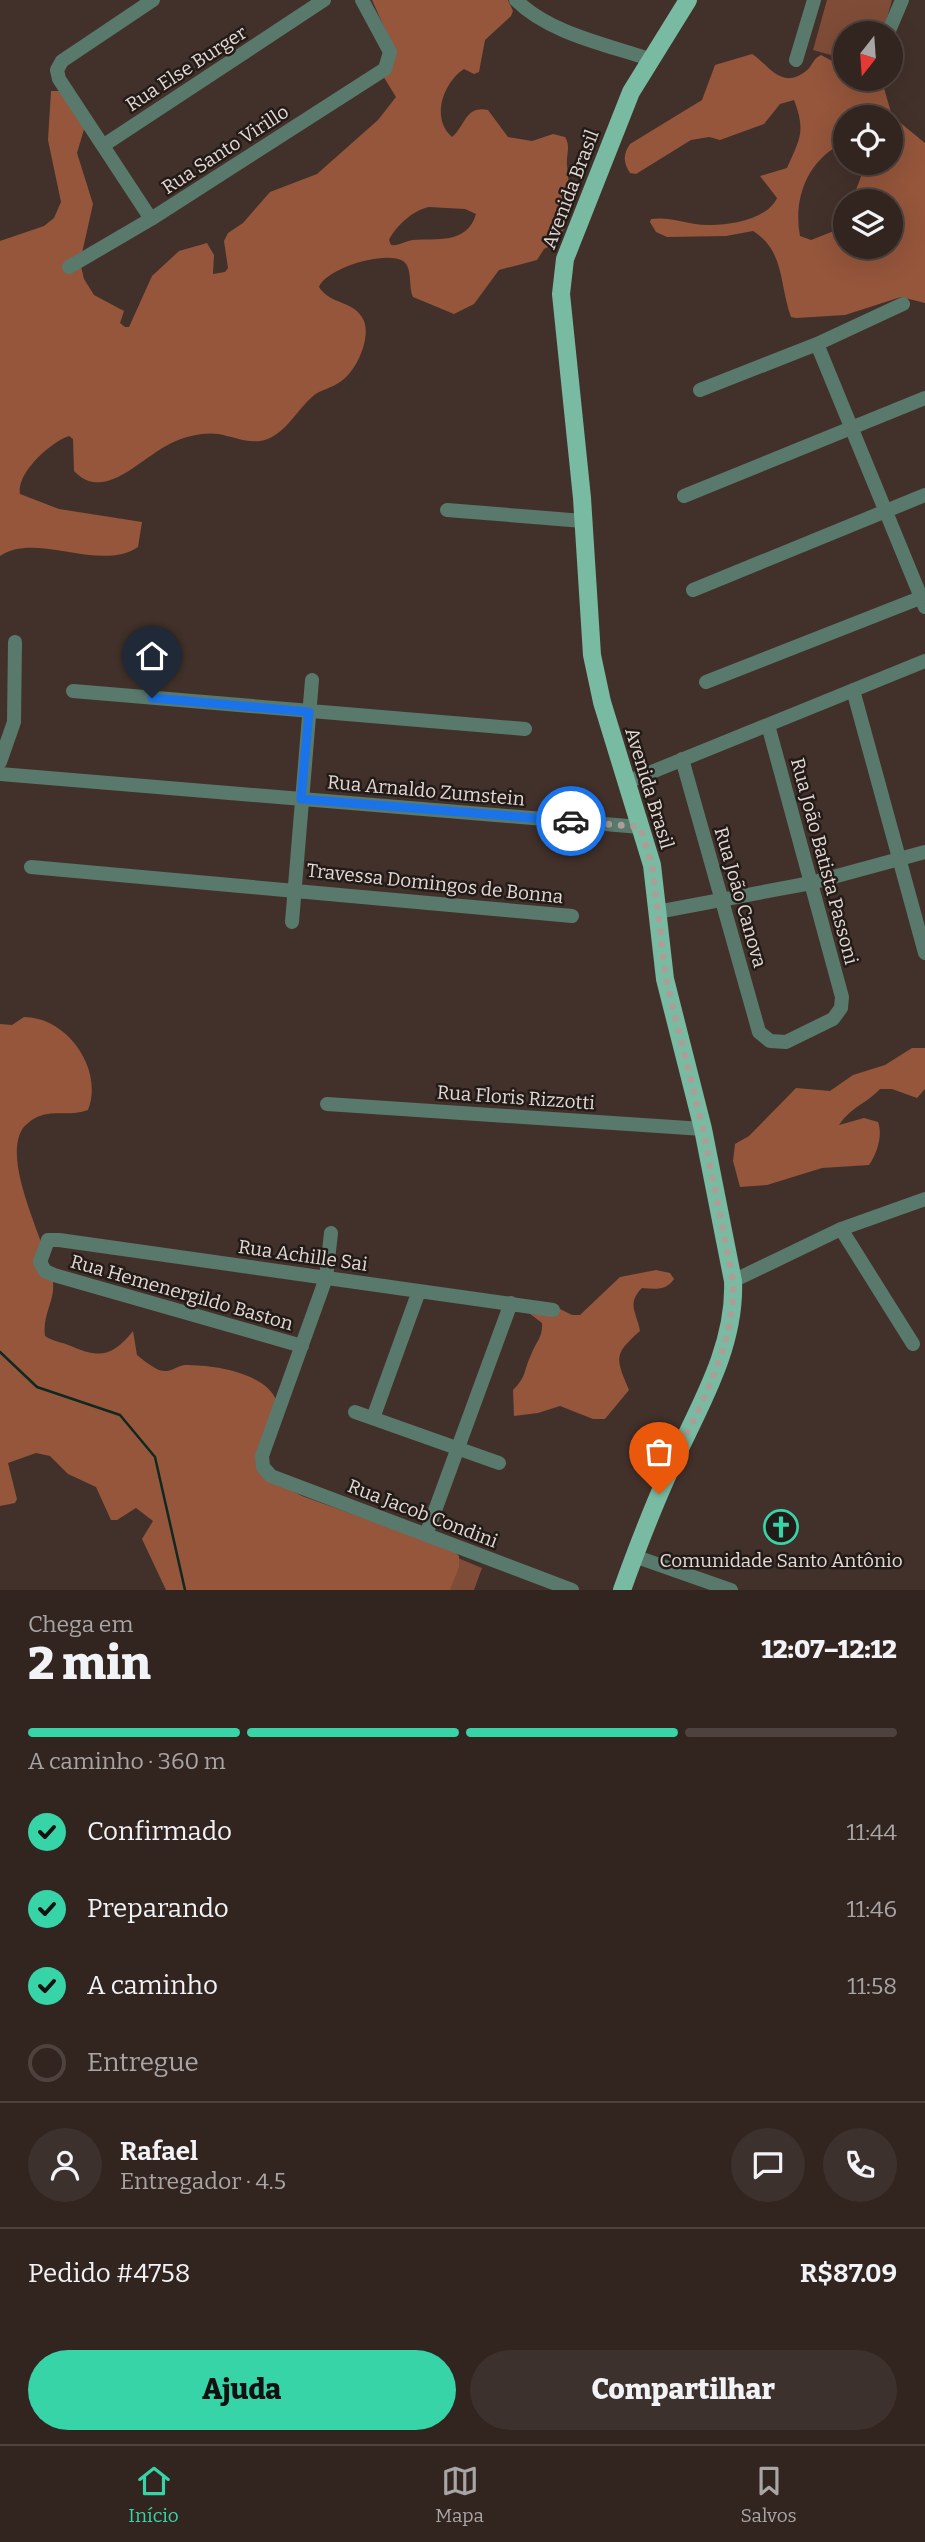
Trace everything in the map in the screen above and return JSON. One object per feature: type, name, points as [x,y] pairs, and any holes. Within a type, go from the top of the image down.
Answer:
[{"type":"main road","name":"Avenida Brasil","points":[[622,1590],[634,1556],[727,1340],[734,1305],[733,1281],[703,1129],[666,979],[652,865],[602,702],[592,655],[583,521],[561,293],[565,259],[601,162],[649,59],[688,0]]},
{"type":"street","points":[[151,219],[59,79],[57,70],[62,61],[153,0]]},
{"type":"street","name":"Rua Else Burger","points":[[104,145],[324,0]]},
{"type":"street","name":"Rua Santo Virillo","points":[[69,267],[151,219],[385,69],[390,52],[362,0]]},
{"type":"street","points":[[516,0],[528,12],[565,30],[649,59]]},
{"type":"street","points":[[796,61],[814,0]]},
{"type":"street","points":[[893,21],[902,0]]},
{"type":"street","points":[[700,390],[817,344],[904,304]]},
{"type":"street","points":[[706,682],[924,600],[817,344]]},
{"type":"street","points":[[684,496],[925,398]]},
{"type":"street","points":[[693,590],[925,495]]},
{"type":"street","points":[[447,509],[583,521]]},
{"type":"street","points":[[0,762],[15,722],[15,642]]},
{"type":"street","points":[[626,782],[925,661]]},
{"type":"street","points":[[292,922],[312,680]]},
{"type":"street","points":[[853,690],[925,953]]},
{"type":"street","points":[[73,691],[525,729]]},
{"type":"street","name":"Rua João Batista Passoni","points":[[768,724],[842,997],[841,1008],[833,1019],[786,1042],[770,1041]]},
{"type":"street","name":"Rua João Canova","points":[[682,760],[759,1032],[770,1041]]},
{"type":"street","name":"Rua Arnaldo Zumstein","points":[[0,774],[640,827]]},
{"type":"street","points":[[657,912],[811,883],[925,852]]},
{"type":"street","name":"Travessa Domingos de Bonna","points":[[31,867],[572,916]]},
{"type":"street","name":"Rua Floris Rizzotti","points":[[327,1104],[703,1129]]},
{"type":"street","points":[[733,1281],[841,1229],[925,1199]]},
{"type":"street","points":[[841,1229],[913,1344]]},
{"type":"street","points":[[302,1346],[326,1278],[331,1233]]},
{"type":"street","name":"Rua Achille Sai","points":[[48,1240],[553,1310]]},
{"type":"street","name":"Rua Hemenergildo Baston","points":[[48,1240],[40,1262],[45,1271],[54,1275],[302,1346]]},
{"type":"street","points":[[373,1418],[419,1291]]},
{"type":"street","points":[[426,1535],[511,1303]]},
{"type":"street","name":"Rua Jacob Condini","points":[[302,1346],[262,1456],[263,1467],[271,1476],[572,1590]]},
{"type":"street","points":[[355,1412],[499,1463]]},
{"type":"street","points":[[634,1556],[731,1590]]},
{"type":"shaded area","points":[[372,0],[508,0],[513,11],[511,16],[485,40],[479,72],[474,74],[464,69],[446,91],[442,101],[442,120],[452,137],[474,111],[488,110],[508,137],[532,141],[553,134],[565,137],[571,204],[557,243],[544,249],[537,260],[499,270],[474,304],[454,314],[413,297],[408,268],[403,261],[395,258],[371,259],[333,273],[319,287],[329,297],[355,309],[366,328],[361,354],[346,377],[315,395],[276,435],[268,439],[249,441],[213,434],[191,436],[164,447],[112,480],[86,480],[74,471],[73,439],[69,436],[62,439],[45,451],[29,468],[23,477],[20,494],[59,509],[142,522],[138,547],[123,554],[105,556],[31,548],[14,550],[0,556],[0,241],[44,226],[54,218],[61,202],[48,140],[51,91],[62,91],[85,126],[77,153],[93,204],[80,262],[84,279],[94,295],[124,311],[120,323],[129,327],[152,276],[179,251],[207,243],[214,255],[213,274],[225,272],[228,268],[224,241],[228,233],[243,223],[270,192],[317,174],[378,120],[396,97],[383,76],[388,36]],"holes":[[[429,207],[465,209],[476,214],[472,224],[458,235],[391,245],[389,240],[396,229],[417,211]]]},
{"type":"shaded area","points":[[827,0],[892,0],[886,21],[833,21],[833,56],[813,50]]},
{"type":"shaded area","points":[[752,54],[776,74],[789,78],[806,71],[821,55],[833,62],[833,91],[885,91],[889,105],[833,105],[833,148],[813,169],[801,194],[798,221],[800,236],[811,240],[833,231],[833,259],[903,259],[903,189],[856,189],[862,175],[903,175],[903,125],[925,143],[925,303],[901,297],[845,315],[791,317],[776,258],[771,248],[753,231],[726,236],[667,237],[656,232],[651,219],[716,225],[747,220],[765,211],[777,198],[760,176],[787,168],[798,142],[800,120],[794,100],[780,104],[764,124],[720,140],[709,137],[691,140],[636,174],[630,173],[625,158],[630,144],[702,100],[715,65]]},
{"type":"shaded area","points":[[24,1017],[40,1019],[67,1036],[78,1048],[91,1078],[92,1094],[88,1110],[39,1116],[23,1128],[17,1143],[21,1182],[53,1283],[45,1321],[45,1336],[98,1354],[119,1346],[133,1331],[137,1355],[159,1370],[185,1365],[210,1367],[237,1372],[262,1384],[277,1402],[259,1461],[267,1477],[302,1496],[453,1550],[459,1556],[459,1567],[450,1590],[166,1590],[142,1539],[153,1521],[136,1508],[117,1520],[111,1520],[96,1487],[68,1474],[50,1456],[36,1453],[8,1463],[17,1499],[15,1503],[0,1506],[0,1024],[12,1025]]},
{"type":"shaded area","points":[[912,1048],[925,1048],[925,1089],[917,1098],[892,1089],[880,1089],[849,1113],[839,1125],[864,1118],[878,1122],[878,1144],[869,1165],[822,1168],[767,1185],[740,1187],[733,1161],[735,1144],[749,1136],[796,1088],[830,1091],[853,1075],[885,1065]]},
{"type":"shaded area","points":[[656,1270],[670,1273],[674,1279],[664,1287],[642,1288],[637,1294],[634,1309],[640,1331],[621,1351],[619,1363],[629,1390],[605,1419],[593,1419],[560,1406],[538,1413],[514,1416],[513,1390],[523,1377],[541,1332],[542,1323],[529,1313],[560,1309],[572,1315],[580,1315],[620,1277]]},
{"type":"shaded area","points":[[458,1558],[482,1568],[474,1590],[447,1590]]},
{"type":"waterway","points":[[0,1352],[37,1387],[120,1415],[155,1457],[185,1590]]},
{"type":"way so far","points":[[571,821],[640,827],[652,865],[666,979],[703,1129],[733,1281],[734,1305],[727,1340],[659,1494]]},
{"type":"place","name":"Comunidade Santo Antônio","points":[[781,1527]]},
{"type":"route","points":[[152,698],[309,712],[301,799],[571,821]]}]
